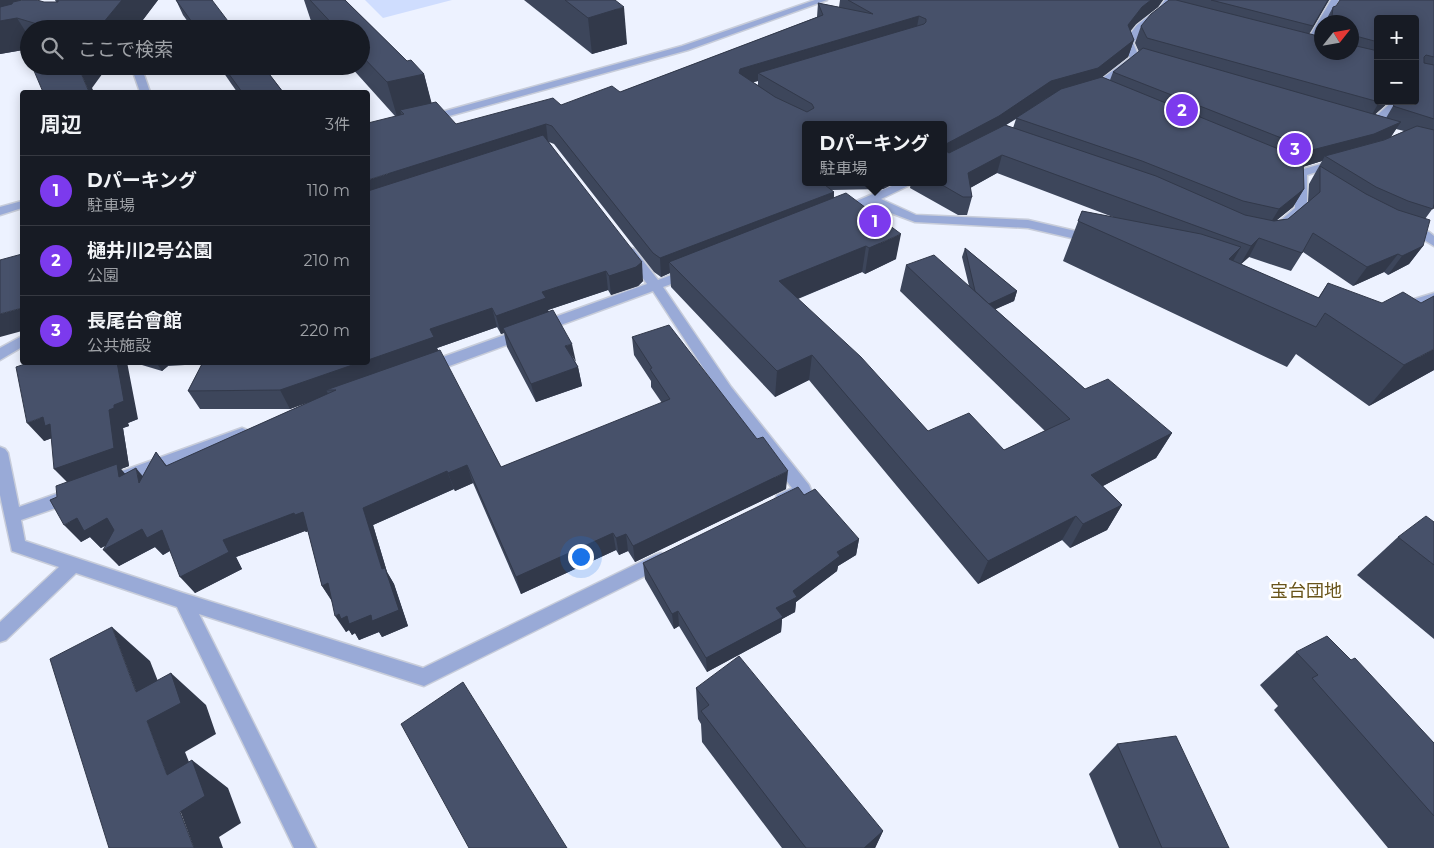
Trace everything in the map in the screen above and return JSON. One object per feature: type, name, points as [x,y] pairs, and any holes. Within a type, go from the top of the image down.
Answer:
[{"type":"street","points":[[414,122],[685,48],[823,0]]},
{"type":"street","points":[[1097,91],[1140,60],[1128,43],[1140,27],[1167,11],[1170,0]]},
{"type":"street","points":[[1327,15],[1335,0]]},
{"type":"street","points":[[1306,48],[1314,36]]},
{"type":"street","points":[[139,75],[144,90]]},
{"type":"street","points":[[1371,127],[1395,105]]},
{"type":"street","points":[[1296,171],[1349,159]]},
{"type":"street","points":[[1296,171],[1317,183]]},
{"type":"street","points":[[1279,227],[1301,209],[1296,171]]},
{"type":"street","points":[[829,218],[903,186]]},
{"type":"street","points":[[874,200],[895,211],[915,218],[1028,224],[1081,235],[1109,245]]},
{"type":"street","points":[[0,211],[20,206]]},
{"type":"street","points":[[1399,227],[1431,237]]},
{"type":"street","points":[[620,240],[656,286],[726,391],[803,490],[768,507]]},
{"type":"street","points":[[414,373],[702,268]]},
{"type":"street","points":[[1391,312],[1434,297]]},
{"type":"street","points":[[0,355],[20,342]]},
{"type":"street","points":[[106,483],[255,430]]},
{"type":"street","points":[[0,453],[18,546],[182,601],[424,677],[671,555]]},
{"type":"street","points":[[12,516],[87,489]]},
{"type":"street","points":[[0,634],[74,564]]},
{"type":"street","points":[[182,601],[305,848]]},
{"type":"shaded area","points":[[365,0],[452,0],[383,18]]},
{"type":"building","points":[[22,0],[58,2],[58,0],[122,0],[105,20],[24,20],[17,18],[0,21],[0,7],[12,4]]},
{"type":"building","points":[[176,0],[212,0],[227,20],[190,20]]},
{"type":"building","points":[[310,0],[345,0],[365,20],[329,20]]},
{"type":"building","points":[[565,0],[615,0],[624,7],[588,18]]},
{"type":"building","points":[[848,0],[1151,0],[1142,7],[1128,25],[1134,40],[1098,68],[1051,81],[999,116],[947,143],[947,121],[802,121],[802,186],[826,186],[834,192],[660,258],[653,253],[552,126],[546,124],[370,179],[370,122],[404,114],[400,110],[436,102],[456,124],[553,98],[561,105],[612,86],[620,92],[823,15],[818,3],[873,14]],"holes":[[[919,16],[926,19],[926,22],[758,73],[812,104],[814,108],[807,112],[775,97],[739,73],[740,69]]]},
{"type":"building","points":[[1169,0],[1176,0],[1314,35],[1314,60],[1359,60],[1359,47],[1374,50],[1374,101],[1147,38],[1141,26],[1151,14]]},
{"type":"building","points":[[1211,0],[1328,0],[1319,15],[1314,15],[1313,26]]},
{"type":"building","points":[[1340,0],[1434,0],[1434,57],[1426,55],[1424,63],[1434,65],[1434,119],[1393,106],[1419,105],[1419,15],[1374,15],[1374,41],[1359,37],[1359,15],[1332,15],[1333,7]]},
{"type":"building","points":[[370,25],[407,61],[411,60],[424,74],[387,82],[370,64]]},
{"type":"building","points":[[1143,48],[1401,122],[1374,134],[1312,150],[1113,72]]},
{"type":"building","points":[[36,75],[82,75],[88,90],[42,90]]},
{"type":"building","points":[[230,75],[270,75],[281,90],[241,90]]},
{"type":"building","points":[[1102,77],[1303,159],[1304,189],[1279,209],[1243,201],[1142,161],[1016,118],[1061,89]]},
{"type":"building","points":[[1005,125],[1156,176],[1245,215],[1274,221],[1288,219],[1320,192],[1320,166],[1366,194],[1398,210],[1430,220],[1423,246],[1402,256],[1398,254],[1367,267],[1313,233],[1302,253],[1259,238],[1251,246],[1002,155],[968,173],[972,197],[963,197],[944,186],[947,186],[947,152],[949,153]]},
{"type":"building","points":[[1417,126],[1434,130],[1433,209],[1408,201],[1376,187],[1325,156],[1384,140]]},
{"type":"building","points":[[543,135],[642,262],[636,267],[609,276],[606,271],[542,292],[546,298],[496,316],[492,308],[430,329],[434,337],[370,359],[370,190]]},
{"type":"building","points":[[846,193],[901,234],[869,248],[866,246],[779,281],[861,357],[928,431],[969,413],[1004,450],[1070,419],[906,265],[934,255],[1085,389],[1108,379],[1172,433],[1091,475],[1122,505],[1083,524],[1076,516],[988,561],[812,355],[777,371],[669,262]]},
{"type":"building","points":[[1082,211],[1201,234],[1241,247],[1229,259],[1319,298],[1328,283],[1382,303],[1403,292],[1421,303],[1434,296],[1434,349],[1404,365],[1325,313],[1316,327],[1078,221]]},
{"type":"building","points":[[965,248],[1017,291],[989,304],[975,291]]},
{"type":"building","points":[[20,255],[20,309],[0,314],[0,260]]},
{"type":"building","points":[[553,310],[572,344],[565,346],[578,367],[531,384],[503,328]]},
{"type":"building","points":[[669,325],[757,439],[763,437],[788,471],[633,546],[626,534],[616,538],[613,533],[516,577],[467,465],[448,473],[447,471],[363,508],[382,569],[385,568],[399,610],[372,621],[371,615],[349,624],[347,616],[341,619],[339,614],[335,616],[328,583],[322,586],[303,512],[295,515],[294,513],[223,540],[229,552],[180,577],[162,530],[147,538],[142,529],[103,550],[114,530],[107,518],[84,531],[77,518],[64,525],[50,500],[57,497],[56,486],[117,464],[119,477],[136,468],[139,483],[156,452],[166,466],[336,390],[326,390],[440,350],[501,467],[670,399],[632,337]]},
{"type":"building","points":[[22,365],[118,365],[124,401],[114,405],[114,408],[109,410],[114,448],[54,469],[50,424],[45,426],[43,417],[27,423],[16,367]]},
{"type":"building","points":[[201,365],[352,365],[280,390],[188,391]]},
{"type":"building","points":[[798,487],[804,495],[815,489],[859,539],[837,552],[840,556],[793,591],[797,597],[776,608],[783,617],[706,658],[678,611],[672,614],[643,563]]},
{"type":"building","points":[[1426,516],[1434,522],[1434,565],[1398,537]]},
{"type":"building","points":[[112,627],[136,692],[171,673],[181,703],[147,721],[167,775],[192,760],[205,796],[180,812],[194,848],[109,848],[50,659]]},
{"type":"building","points":[[1327,636],[1351,660],[1355,658],[1434,743],[1434,816],[1312,678],[1318,675],[1296,652]]},
{"type":"building","points":[[739,656],[883,831],[864,848],[806,848],[701,711],[709,705],[696,688]]},
{"type":"building","points":[[463,682],[567,848],[469,848],[401,724]]},
{"type":"building","points":[[1176,736],[1229,848],[1162,848],[1117,744]]},
{"type":"place","name":"樋井川2号公園","points":[[1182,110]]},
{"type":"place","name":"長尾台會館","points":[[1295,149]]},
{"type":"place","name":"Dパーキング","points":[[875,221]]},
{"type":"district","name":"宝台団地","points":[[1306,591]]}]
